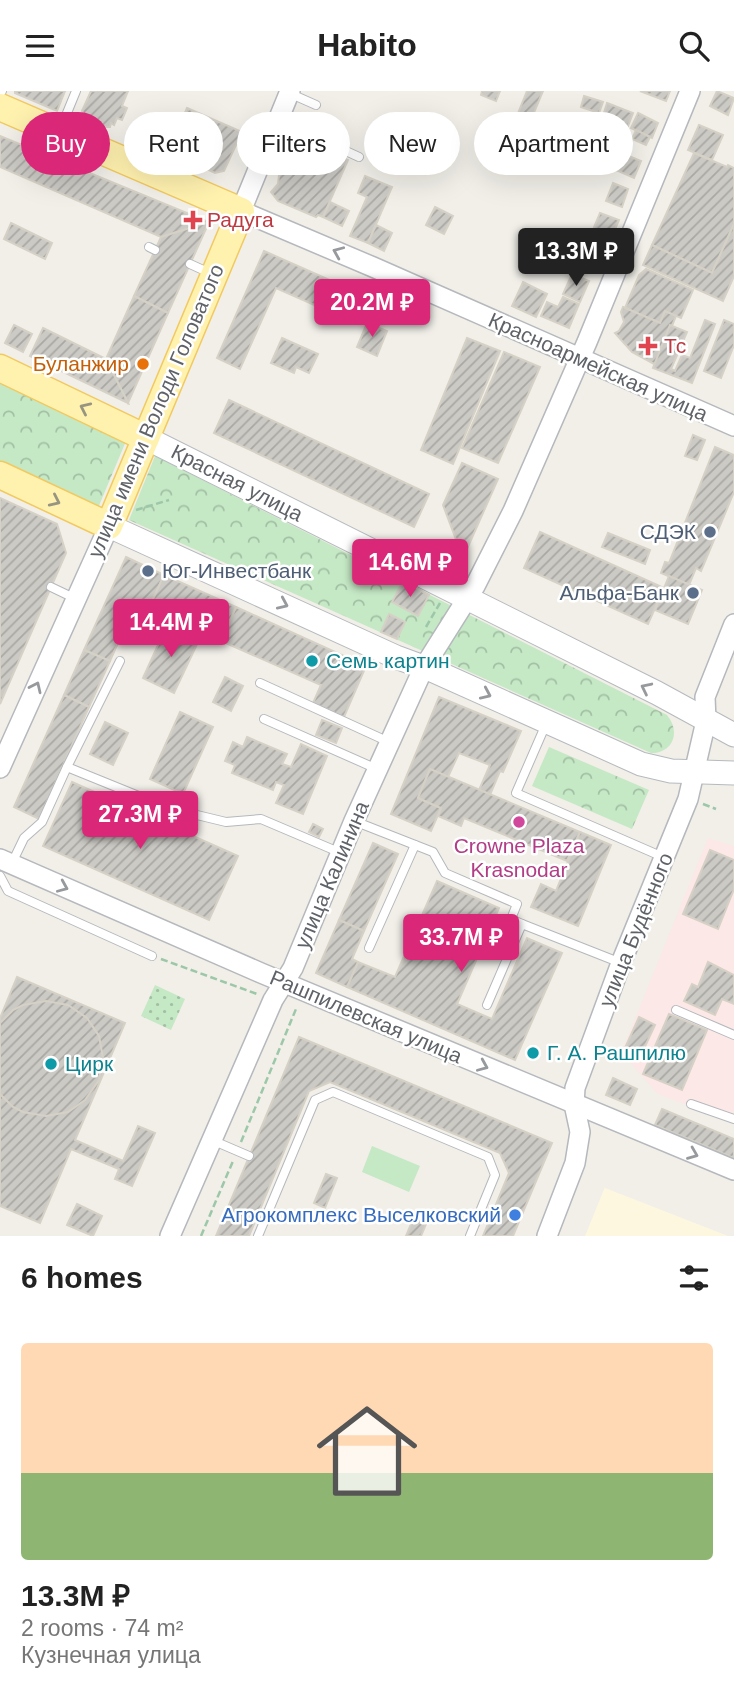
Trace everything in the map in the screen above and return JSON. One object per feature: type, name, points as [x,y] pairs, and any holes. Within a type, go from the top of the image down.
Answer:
[{"type":"main road","name":"Красноармейская улица","points":[[0,107],[21,116]]},
{"type":"main road","name":"Красноармейская улица","points":[[110,154],[241,211]]},
{"type":"main road","name":"улица имени Володи Головатого","points":[[108,526],[241,211]]},
{"type":"main road","name":"Красная улица","points":[[0,368],[657,693],[734,735]]},
{"type":"main road","points":[[0,475],[396,657],[642,764],[671,771],[734,773]]},
{"type":"street","name":"улица Калинина","points":[[170,1236],[273,1000],[293,986],[354,821],[424,667],[466,599],[513,511],[690,91]]},
{"type":"street","name":"улица имени Володи Головатого","points":[[281,112],[290,92]]},
{"type":"street","name":"улица имени Володи Головатого","points":[[241,211],[256,175]]},
{"type":"street","name":"Красноармейская улица","points":[[241,211],[734,426]]},
{"type":"street","name":"улица имени Володи Головатого","points":[[0,768],[108,526]]},
{"type":"street","name":"улица Будённого","points":[[547,1236],[575,1163],[580,1132],[574,1104],[575,1088],[695,773],[706,720],[705,697],[734,624]]},
{"type":"street","name":"Рашпилевская улица","points":[[4,866],[734,1170]]},
{"type":"lane","points":[[67,112],[76,91]]},
{"type":"lane","points":[[290,92],[316,105]]},
{"type":"lane","points":[[350,153],[359,157]]},
{"type":"lane","points":[[190,264],[214,275]]},
{"type":"lane","points":[[51,587],[76,599]]},
{"type":"lane","points":[[120,661],[42,822],[24,838],[4,866],[8,891],[152,955]]},
{"type":"lane","points":[[260,683],[389,743]]},
{"type":"lane","points":[[264,719],[377,769]]},
{"type":"lane","points":[[547,722],[516,793],[665,857]]},
{"type":"lane","points":[[67,767],[168,808],[226,822],[261,819],[341,853]]},
{"type":"lane","points":[[354,821],[433,852],[444,873],[517,904],[511,919],[621,963]]},
{"type":"lane","points":[[369,948],[415,845]]},
{"type":"lane","points":[[487,1005],[523,924]]},
{"type":"lane","points":[[676,1010],[734,1035]]},
{"type":"lane","points":[[258,1236],[281,1169],[314,1100],[333,1092],[488,1157],[495,1175],[470,1236]]},
{"type":"lane","points":[[691,1104],[734,1119]]},
{"type":"lane","points":[[212,1140],[249,1156]]},
{"type":"path","points":[[133,511],[169,500]]},
{"type":"path","points":[[695,801],[716,809]]},
{"type":"path","points":[[152,955],[273,1000]]},
{"type":"path","points":[[201,1236],[296,1009],[293,986]]},
{"type":"shaded area","points":[[708,838],[734,846],[734,1123],[658,1094],[628,1060],[620,1056]]},
{"type":"shaded area","points":[[605,1188],[728,1236],[585,1236]]},
{"type":"green space","points":[[0,381],[126,441],[98,508],[0,463]]},
{"type":"green space","points":[[155,456],[667,715],[674,728],[673,740],[665,749],[651,753],[129,520]]},
{"type":"green space","points":[[549,747],[649,790],[632,829],[532,786]]},
{"type":"green space","points":[[155,985],[185,999],[171,1030],[141,1016]]},
{"type":"green space","points":[[372,1146],[420,1166],[409,1192],[362,1172]]},
{"type":"building","points":[[15,91],[65,91],[57,111]]},
{"type":"building","points":[[91,91],[128,91],[122,106],[127,108],[122,120],[117,118],[110,127],[110,112],[82,111]]},
{"type":"building","points":[[482,91],[500,91],[496,101],[481,95]]},
{"type":"building","points":[[527,91],[543,91],[534,112],[519,112]]},
{"type":"building","points":[[640,91],[670,91],[666,101]]},
{"type":"building","points":[[717,91],[734,98],[728,115],[710,106]]},
{"type":"building","points":[[584,96],[603,102],[599,112],[581,107]]},
{"type":"building","points":[[607,103],[630,112],[604,112]]},
{"type":"building","points":[[638,113],[658,123],[652,138],[633,129]]},
{"type":"building","points":[[223,124],[237,130],[237,143],[224,171]]},
{"type":"building","points":[[699,125],[723,135],[712,160],[688,150]]},
{"type":"building","points":[[636,130],[650,137],[646,145],[633,139]]},
{"type":"building","points":[[0,136],[21,145],[21,175],[95,175],[209,222],[161,237],[0,167]]},
{"type":"building","points":[[694,153],[734,168],[734,224],[712,273],[652,245]]},
{"type":"building","points":[[633,158],[641,161],[634,178],[627,175],[633,175]]},
{"type":"building","points":[[279,175],[341,175],[323,217],[316,217],[278,201],[271,192],[278,184]]},
{"type":"building","points":[[365,176],[392,187],[368,243],[350,236],[367,197],[358,193]]},
{"type":"building","points":[[613,183],[628,189],[622,207],[606,201]]},
{"type":"building","points":[[330,202],[349,211],[342,226],[323,217]]},
{"type":"building","points":[[435,207],[453,216],[444,234],[426,225]]},
{"type":"building","points":[[600,213],[619,220],[605,252],[587,244]]},
{"type":"building","points":[[209,222],[168,313],[134,296],[161,237]]},
{"type":"building","points":[[11,223],[52,243],[45,259],[4,239]]},
{"type":"building","points":[[734,224],[734,276],[723,301],[643,265],[652,245],[712,273]]},
{"type":"building","points":[[376,225],[392,233],[384,251],[368,243]]},
{"type":"building","points":[[264,251],[350,289],[339,316],[276,288],[240,369],[217,358]]},
{"type":"building","points":[[646,269],[693,290],[681,318],[665,311],[660,323],[625,308],[639,275]]},
{"type":"building","points":[[572,274],[589,281],[580,302],[563,294]]},
{"type":"building","points":[[523,282],[547,294],[536,317],[512,306]]},
{"type":"building","points":[[134,296],[168,313],[128,403],[106,359]]},
{"type":"building","points":[[563,297],[579,304],[569,328],[541,316],[547,302],[558,307]]},
{"type":"building","points":[[623,307],[660,323],[665,311],[676,316],[656,365],[632,352],[615,333],[624,322],[621,312]]},
{"type":"building","points":[[705,320],[715,324],[692,383],[653,368],[670,325],[687,332],[671,369],[675,371],[682,355],[690,358]]},
{"type":"building","points":[[724,320],[734,324],[734,345],[721,378],[704,371]]},
{"type":"building","points":[[367,323],[387,331],[377,356],[357,347]]},
{"type":"building","points":[[14,325],[32,334],[23,352],[5,343]]},
{"type":"building","points":[[43,328],[106,359],[128,403],[30,356]]},
{"type":"building","points":[[282,338],[318,354],[309,373],[296,367],[294,373],[271,363]]},
{"type":"building","points":[[467,338],[500,351],[453,464],[421,450]]},
{"type":"building","points":[[504,352],[540,367],[498,463],[462,448]]},
{"type":"building","points":[[229,400],[429,494],[414,527],[214,433]]},
{"type":"building","points":[[693,435],[705,440],[697,460],[685,456]]},
{"type":"building","points":[[715,447],[734,455],[734,492],[701,571],[696,568],[689,585],[661,573],[665,562],[669,563]]},
{"type":"building","points":[[462,463],[498,479],[463,558],[443,505]]},
{"type":"building","points":[[0,498],[57,524],[66,553],[0,704]]},
{"type":"building","points":[[540,532],[664,588],[648,624],[524,568]]},
{"type":"building","points":[[608,533],[650,550],[645,564],[602,547]]},
{"type":"building","points":[[126,557],[164,575],[149,608],[136,602],[110,661],[84,650]]},
{"type":"building","points":[[164,575],[236,607],[221,641],[149,608]]},
{"type":"building","points":[[669,576],[702,590],[688,624],[655,610]]},
{"type":"building","points":[[403,581],[429,595],[418,616],[392,602]]},
{"type":"building","points":[[236,607],[366,666],[344,717],[313,703],[321,685],[221,641]]},
{"type":"building","points":[[389,614],[405,622],[397,639],[381,632]]},
{"type":"building","points":[[167,625],[199,640],[174,693],[143,678]]},
{"type":"building","points":[[84,650],[110,661],[89,707],[64,695]]},
{"type":"building","points":[[225,677],[243,686],[231,711],[213,702]]},
{"type":"building","points":[[64,695],[89,707],[39,819],[14,807]]},
{"type":"building","points":[[439,697],[521,731],[490,795],[479,790],[490,765],[459,753],[448,777],[430,769],[418,798],[441,808],[431,831],[391,814]]},
{"type":"building","points":[[180,712],[213,727],[183,794],[150,779]]},
{"type":"building","points":[[322,720],[342,728],[336,743],[316,735]]},
{"type":"building","points":[[105,722],[128,733],[113,765],[90,754]]},
{"type":"building","points":[[247,737],[287,754],[282,764],[291,767],[301,744],[327,756],[303,814],[276,803],[284,785],[276,782],[273,790],[232,773],[235,765],[225,761],[233,742],[243,747]]},
{"type":"building","points":[[430,769],[580,832],[567,861],[464,818],[461,826],[438,816],[441,808],[418,798]]},
{"type":"building","points":[[72,782],[238,856],[209,920],[43,846]]},
{"type":"building","points":[[313,824],[323,829],[319,837],[309,832]]},
{"type":"building","points":[[580,832],[611,845],[578,926],[531,907],[541,884],[556,891]]},
{"type":"building","points":[[373,843],[398,854],[364,931],[339,920]]},
{"type":"building","points":[[710,850],[734,860],[734,889],[718,929],[683,914]]},
{"type":"building","points":[[437,881],[499,908],[457,1004],[492,1019],[527,938],[562,953],[515,1060],[347,987],[358,962],[395,977]]},
{"type":"building","points":[[339,920],[364,931],[352,959],[358,962],[347,987],[316,973]]},
{"type":"building","points":[[708,962],[734,975],[734,1004],[722,999],[715,1015],[684,1001],[692,984],[698,987]]},
{"type":"building","points":[[17,977],[125,1023],[75,1140],[123,1161],[138,1126],[155,1133],[132,1186],[115,1179],[119,1169],[71,1149],[40,1223],[0,1206],[0,1018]]},
{"type":"building","name":"Цирк","points":[[46,1001],[68,1005],[87,1018],[99,1036],[103,1058],[99,1080],[85,1100],[68,1112],[46,1116],[23,1112],[13,1107],[0,1094],[0,1023],[13,1010],[23,1005]]},
{"type":"building","points":[[669,1014],[707,1030],[682,1090],[643,1074]]},
{"type":"building","points":[[639,1017],[655,1025],[641,1055],[625,1048]]},
{"type":"building","points":[[299,1037],[552,1143],[513,1236],[483,1236],[509,1173],[500,1153],[330,1082],[309,1091],[249,1236],[216,1236]]},
{"type":"building","points":[[613,1078],[637,1089],[630,1105],[606,1095]]},
{"type":"building","points":[[662,1109],[734,1139],[734,1158],[655,1125]]},
{"type":"building","points":[[326,1174],[337,1178],[325,1208],[314,1203]]},
{"type":"building","points":[[77,1204],[102,1216],[93,1236],[67,1225]]},
{"type":"building","points":[[416,1212],[429,1217],[421,1236],[406,1236]]},
{"type":"place","name":"Радуга","points":[[193,220]]},
{"type":"place","name":"Тс","points":[[648,346]]},
{"type":"place","name":"Буланжир","points":[[143,364]]},
{"type":"place","name":"СДЭК","points":[[710,532]]},
{"type":"place","name":"Юг-Инвестбанк","points":[[148,571]]},
{"type":"place","name":"Альфа-Банк","points":[[693,593]]},
{"type":"place","name":"Семь картин","points":[[312,661]]},
{"type":"place","name":"Crowne Plaza Krasnodar","points":[[519,822]]},
{"type":"place","name":"Г. А. Рашпилю","points":[[533,1053]]},
{"type":"place","name":"Цирк","points":[[51,1064]]},
{"type":"place","name":"Агрокомплекс Выселковский","points":[[515,1215]]}]
